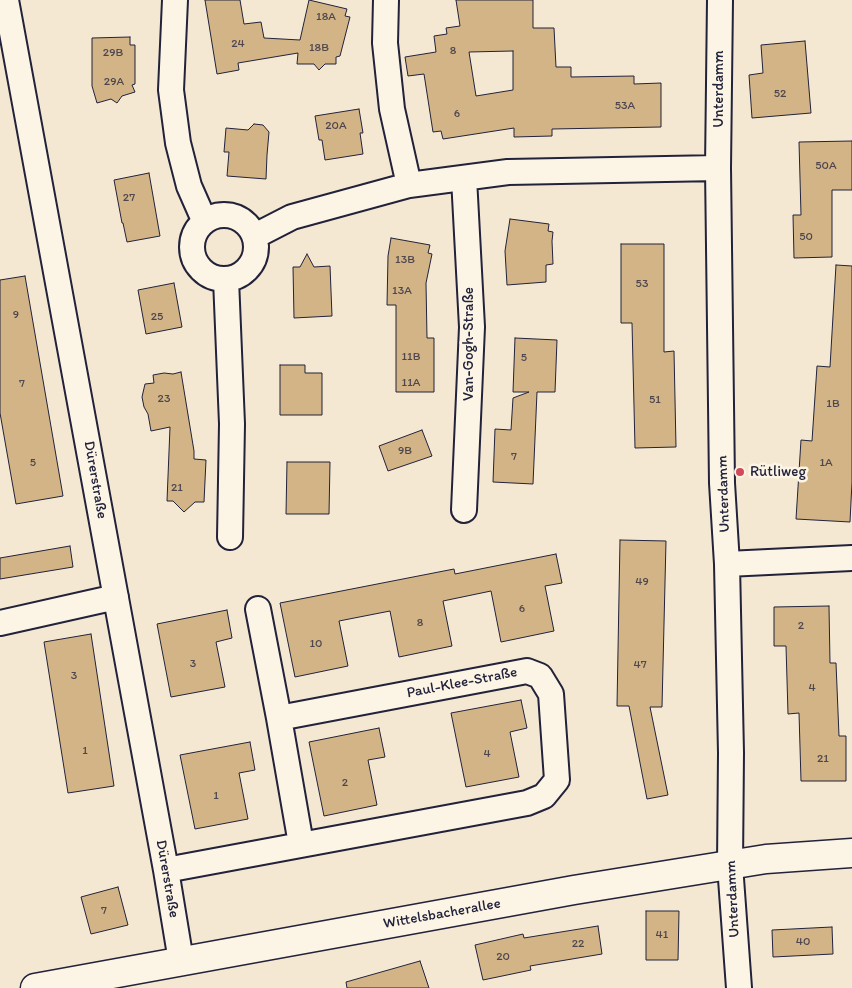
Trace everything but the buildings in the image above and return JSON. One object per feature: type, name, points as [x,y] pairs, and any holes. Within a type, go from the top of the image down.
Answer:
[{"type":"street","name":"Dürerstraße","points":[[6,0],[166,870],[181,961]]},
{"type":"street","points":[[175,0],[171,90],[178,143],[189,186],[204,220]]},
{"type":"street","points":[[386,0],[385,43],[392,109],[409,185]]},
{"type":"street","name":"Unterdamm","points":[[720,0],[718,168],[722,483],[727,564],[731,753],[730,865],[739,988]]},
{"type":"street","points":[[255,236],[292,217],[409,185],[508,172],[718,168]]},
{"type":"street","name":"Van-Gogh-Straße","points":[[464,178],[472,327],[464,510]]},
{"type":"street","points":[[228,214],[239,218],[249,226],[255,236],[256,251],[251,265],[240,275],[226,279],[212,278],[201,270],[193,258],[191,244],[195,231],[204,220],[215,215],[228,214]]},
{"type":"street","points":[[226,279],[232,424],[230,537]]},
{"type":"street","points":[[727,564],[852,558]]},
{"type":"street","points":[[0,623],[116,597]]},
{"type":"street","points":[[258,609],[301,844]]},
{"type":"street","name":"Paul-Klee-Straße","points":[[166,870],[527,803],[544,796],[557,780],[551,694],[540,676],[527,671],[279,718]]},
{"type":"street","name":"Wittelsbacherallee","points":[[35,988],[574,890],[766,859],[852,853]]},
{"type":"place","name":"Rütliweg","points":[[740,472]]}]
